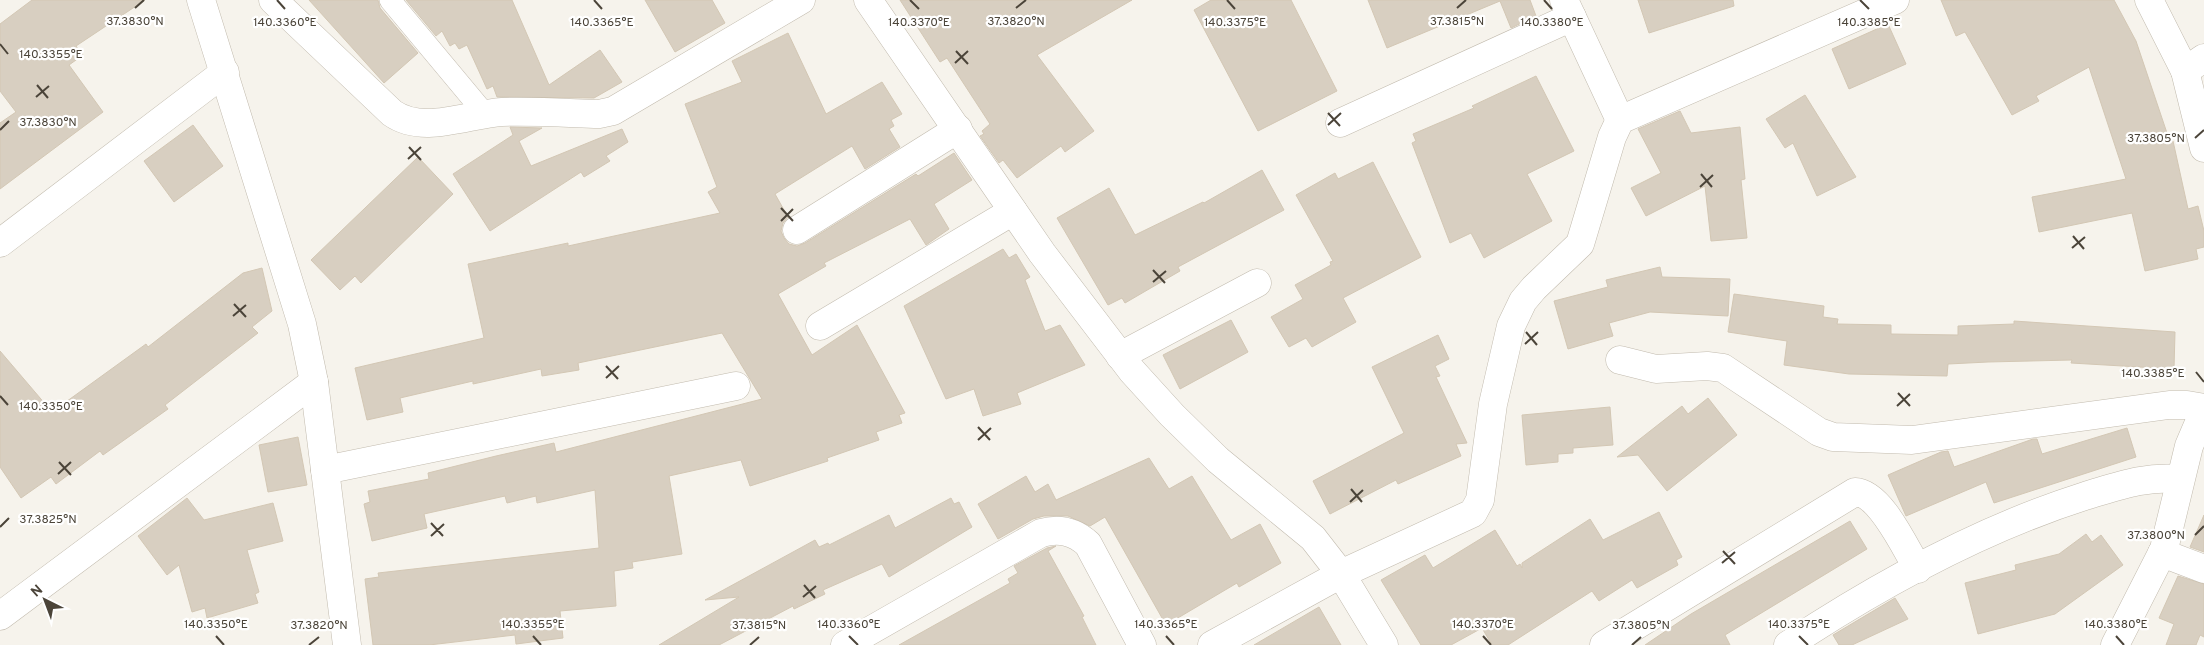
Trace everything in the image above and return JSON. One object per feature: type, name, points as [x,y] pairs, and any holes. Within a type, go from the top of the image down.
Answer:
[{"type":"street","points":[[201,0],[294,292],[314,382],[348,645]]},
{"type":"street","points":[[273,0],[402,120],[425,122],[511,112],[599,114],[613,111],[801,0]]},
{"type":"street","points":[[868,0],[1013,211],[1120,356],[1178,422],[1246,486],[1313,538],[1341,574],[1384,645]]},
{"type":"street","points":[[1212,645],[1341,574],[1473,513],[1480,500],[1493,404],[1511,326],[1523,301],[1580,244],[1612,137],[1620,120],[1895,0]]},
{"type":"street","points":[[2149,0],[2194,64],[2204,148]]},
{"type":"street","points":[[1340,123],[1568,9],[1620,120]]},
{"type":"street","points":[[1,241],[225,72]]},
{"type":"street","points":[[797,230],[958,129]]},
{"type":"street","points":[[820,326],[1013,211]]},
{"type":"street","points":[[1120,356],[1257,284]]},
{"type":"street","points":[[1620,360],[1656,369],[1707,366],[1723,368],[1819,432],[1833,437],[1912,440],[2169,405],[2187,405],[2204,410],[2189,446],[2162,553],[2115,645]]},
{"type":"street","points":[[0,616],[314,382]]},
{"type":"street","points":[[325,470],[736,386]]},
{"type":"street","points":[[1788,645],[1945,553],[2038,511],[2140,479],[2180,479]]},
{"type":"street","points":[[1604,645],[1855,492],[1862,492],[1878,503],[1918,569]]},
{"type":"street","points":[[845,645],[1041,533],[1056,529],[1078,536],[1088,544],[1142,645]]},
{"type":"street","points":[[2162,553],[2204,569]]},
{"type":"lane","points":[[390,0],[485,114]]},
{"type":"building","points":[[32,0],[145,0],[76,46],[83,55],[69,65],[103,112],[0,189],[0,123],[16,112],[0,91],[0,24]]},
{"type":"building","points":[[309,0],[378,0],[380,8],[418,53],[384,83]]},
{"type":"building","points":[[406,0],[512,0],[549,85],[600,50],[622,82],[594,98],[497,97],[493,86],[487,89],[467,45],[459,49],[455,43],[450,46],[442,31],[436,36]]},
{"type":"building","points":[[645,0],[712,0],[725,23],[675,52]]},
{"type":"building","points":[[900,0],[1132,0],[1037,55],[1094,131],[1065,152],[1061,146],[1017,178],[1003,160],[999,163],[980,136],[984,134],[982,131],[990,124],[947,58],[940,62]]},
{"type":"building","points":[[1211,0],[1291,0],[1337,91],[1258,131],[1194,10]]},
{"type":"building","points":[[1368,0],[1530,0],[1536,16],[1511,28],[1500,1],[1387,48]]},
{"type":"building","points":[[1638,0],[1733,0],[1734,6],[1649,33]]},
{"type":"building","points":[[1941,0],[2114,0],[2136,41],[2170,142],[2173,141],[2188,209],[2198,206],[2204,231],[2204,247],[2196,249],[2198,259],[2145,271],[2132,213],[2039,232],[2032,197],[2126,179],[2089,67],[2036,96],[2039,101],[2012,115],[1965,32],[1956,36]]},
{"type":"building","points":[[1888,24],[1906,64],[1849,89],[1832,49]]},
{"type":"building","points":[[788,33],[826,114],[882,82],[902,114],[891,120],[894,126],[889,129],[900,147],[865,169],[852,146],[775,194],[788,217],[783,223],[781,231],[789,244],[797,246],[805,243],[916,174],[918,176],[954,153],[972,180],[934,204],[949,229],[926,245],[910,219],[824,263],[826,266],[778,294],[812,355],[857,325],[905,413],[899,415],[902,423],[876,432],[879,440],[827,458],[828,461],[750,486],[741,460],[669,476],[682,554],[632,562],[633,568],[614,571],[616,606],[560,611],[563,638],[516,644],[515,635],[429,645],[373,645],[365,579],[379,577],[378,573],[599,548],[595,490],[537,503],[536,496],[507,503],[505,496],[424,514],[427,528],[372,541],[364,504],[370,502],[368,491],[429,479],[428,473],[496,456],[554,443],[556,452],[762,399],[722,333],[578,363],[579,370],[542,376],[541,369],[473,384],[473,381],[400,398],[403,412],[367,420],[355,368],[484,338],[468,264],[568,243],[568,246],[720,213],[708,192],[717,187],[685,104],[742,82],[732,61]]},
{"type":"building","points":[[1536,76],[1574,151],[1527,174],[1552,221],[1484,258],[1471,233],[1450,243],[1412,143],[1416,141],[1413,134],[1474,108],[1472,106]]},
{"type":"building","points":[[1805,95],[1856,177],[1817,196],[1793,143],[1785,148],[1766,119]]},
{"type":"building","points":[[1680,111],[1691,133],[1740,127],[1745,179],[1741,180],[1747,238],[1711,241],[1705,186],[1646,216],[1631,188],[1661,173],[1638,129]]},
{"type":"building","points":[[193,125],[223,166],[174,202],[144,161]]},
{"type":"building","points":[[510,127],[542,128],[519,141],[531,166],[622,129],[628,142],[606,156],[610,161],[584,177],[581,172],[490,231],[453,174],[513,135]]},
{"type":"building","points":[[418,157],[453,194],[361,283],[355,276],[340,290],[311,260]]},
{"type":"building","points":[[1373,162],[1421,257],[1343,298],[1356,322],[1312,347],[1306,338],[1289,347],[1271,317],[1303,299],[1295,285],[1331,265],[1330,262],[1333,261],[1296,195],[1335,173],[1338,179]]},
{"type":"building","points":[[1262,170],[1284,210],[1178,267],[1180,271],[1125,303],[1122,298],[1108,305],[1057,218],[1109,188],[1135,235],[1204,203]]},
{"type":"building","points":[[1003,249],[1009,258],[1016,254],[1030,277],[1025,280],[1045,331],[1060,325],[1085,365],[1017,393],[1021,404],[983,416],[974,389],[946,399],[904,306]]},
{"type":"building","points":[[1660,267],[1662,277],[1730,279],[1728,316],[1650,312],[1609,323],[1613,336],[1568,349],[1554,301],[1608,287],[1606,280]]},
{"type":"building","points":[[262,268],[272,311],[252,327],[258,333],[165,405],[168,409],[103,455],[100,451],[56,484],[51,477],[21,498],[0,467],[0,351],[52,412],[146,344],[148,347],[243,273]]},
{"type":"building","points":[[1734,294],[1824,306],[1823,317],[1838,319],[1837,324],[1891,325],[1891,334],[1958,335],[1958,326],[2014,324],[2014,321],[2175,332],[2174,369],[2071,363],[2072,360],[1988,362],[1948,364],[1947,376],[1849,374],[1784,365],[1787,341],[1728,332]]},
{"type":"building","points":[[1231,320],[1248,352],[1180,389],[1163,355]]},
{"type":"building","points":[[1438,335],[1449,359],[1435,366],[1440,376],[1436,377],[1467,443],[1456,444],[1461,456],[1398,484],[1396,480],[1330,514],[1313,481],[1404,433],[1372,367]]},
{"type":"building","points":[[1708,398],[1737,435],[1667,491],[1638,455],[1617,457],[1682,406],[1688,414]]},
{"type":"building","points":[[1610,407],[1613,445],[1573,448],[1573,453],[1558,454],[1558,462],[1526,465],[1522,415]]},
{"type":"building","points":[[2127,428],[2136,457],[1994,503],[1986,482],[1906,516],[1888,475],[1941,452],[1948,451],[1954,467],[2033,439],[2037,439],[2042,454]]},
{"type":"building","points":[[298,437],[307,485],[268,492],[259,445]]},
{"type":"building","points":[[1149,458],[1169,489],[1192,476],[1231,540],[1260,524],[1281,563],[1239,587],[1237,583],[1166,625],[1105,517],[1090,526],[1068,516],[1044,516],[1033,519],[998,539],[978,504],[1026,476],[1035,492],[1048,484],[1056,500]]},
{"type":"building","points":[[187,498],[204,520],[273,503],[283,541],[247,550],[259,592],[255,594],[258,603],[207,618],[205,608],[192,612],[179,565],[167,575],[138,536]]},
{"type":"building","points":[[951,498],[954,504],[959,502],[972,527],[889,577],[882,564],[823,590],[825,594],[794,609],[793,606],[719,645],[659,645],[739,597],[705,600],[815,540],[819,547],[828,543],[829,545],[889,515],[895,528]]},
{"type":"building","points":[[1659,512],[1682,557],[1676,560],[1678,565],[1637,588],[1632,580],[1599,601],[1592,591],[1508,645],[1492,645],[1482,628],[1451,645],[1421,645],[1381,580],[1425,555],[1433,568],[1495,530],[1517,566],[1520,564],[1522,568],[1522,563],[1590,519],[1603,540]]},
{"type":"building","points":[[2204,515],[2204,552],[2190,547]]},
{"type":"building","points":[[1850,521],[1867,549],[1725,635],[1730,645],[1645,645],[1691,614]]},
{"type":"building","points":[[2086,534],[2092,542],[2101,535],[2123,565],[2055,614],[1978,634],[1965,583],[2016,570],[2015,565],[2059,554]]},
{"type":"building","points":[[1056,546],[1048,551],[1084,616],[1082,617],[1096,645],[899,645],[1010,583],[1008,579],[1018,573],[1014,566],[1047,548]]},
{"type":"building","points":[[2178,576],[2204,584],[2204,637],[2200,635],[2196,645],[2166,645],[2174,624],[2159,618]]},
{"type":"building","points":[[1895,598],[1908,619],[1852,645],[1839,645],[1833,635]]},
{"type":"building","points":[[1319,607],[1341,645],[1254,645]]}]
